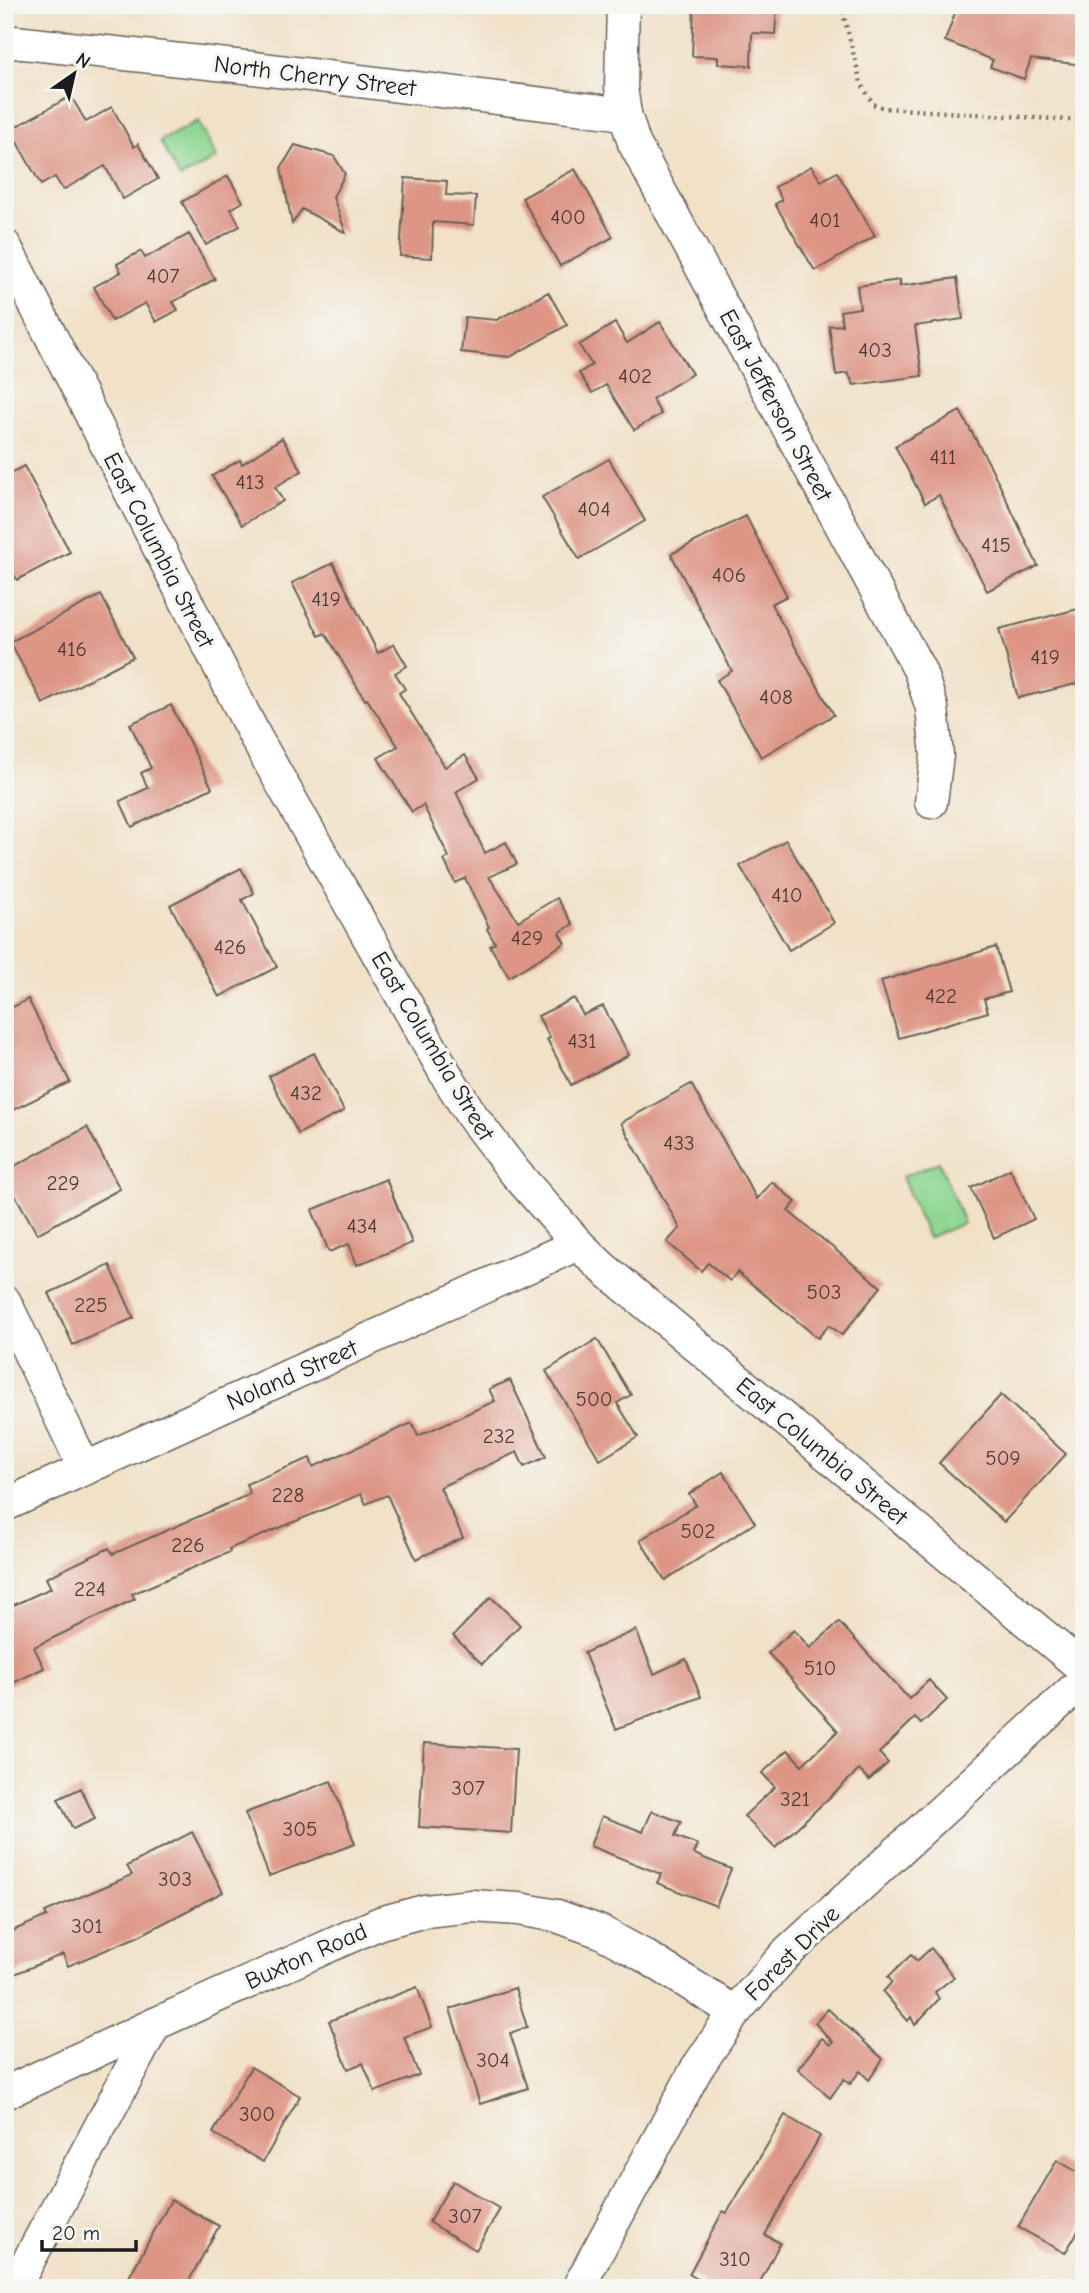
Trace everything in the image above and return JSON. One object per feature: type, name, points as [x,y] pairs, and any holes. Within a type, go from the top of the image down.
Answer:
[{"type":"street","name":"East Jefferson Street","points":[[623,5],[621,87],[625,114],[634,143],[920,671],[932,708],[937,755],[932,802]]},
{"type":"street","name":"North Cherry Street","points":[[5,41],[254,68],[625,114]]},
{"type":"street","name":"East Columbia Street","points":[[5,246],[256,738],[447,1076],[500,1153],[578,1244],[878,1499],[1084,1669]]},
{"type":"street","name":"Noland Street","points":[[5,1505],[578,1244]]},
{"type":"street","points":[[5,1302],[85,1469]]},
{"type":"street","name":"Forest Drive","points":[[578,2288],[697,2068],[735,2012],[784,1956],[1084,1680]]},
{"type":"street","name":"Buxton Road","points":[[5,2093],[380,1923],[425,1911],[472,1906],[519,1909],[557,1916],[601,1932],[735,2012]]},
{"type":"street","points":[[14,2288],[155,2024]]},
{"type":"path","points":[[841,5],[861,83],[873,104],[884,108],[1084,121]]},
{"type":"green space","points":[[198,121],[217,158],[180,178],[160,141]]},
{"type":"green space","points":[[939,1162],[964,1223],[928,1238],[902,1177]]},
{"type":"building","points":[[694,5],[777,5],[775,34],[752,33],[751,66],[718,64],[718,57],[692,56]]},
{"type":"building","points":[[958,5],[1084,5],[1084,65],[1031,59],[1024,79],[990,67],[993,60],[945,41]]},
{"type":"building","points":[[71,96],[86,122],[112,107],[134,147],[138,144],[158,179],[123,199],[105,166],[63,190],[55,177],[41,185],[10,130]]},
{"type":"building","points":[[295,145],[334,156],[345,174],[333,197],[346,233],[302,209],[292,224],[281,168]]},
{"type":"building","points":[[811,166],[821,181],[837,172],[875,236],[815,271],[775,204],[782,200],[775,187]]},
{"type":"building","points":[[575,169],[613,237],[560,266],[522,198]]},
{"type":"building","points":[[228,176],[243,202],[231,209],[240,226],[206,245],[182,202]]},
{"type":"building","points":[[405,178],[447,181],[446,195],[476,196],[474,225],[433,222],[432,258],[400,256]]},
{"type":"building","points":[[189,234],[215,279],[173,302],[178,310],[156,322],[145,303],[112,321],[94,287],[121,272],[117,264],[141,251],[145,258]]},
{"type":"building","points":[[957,278],[963,319],[915,326],[922,376],[854,385],[848,373],[836,375],[829,326],[842,325],[840,311],[860,308],[857,286],[900,280],[900,286]]},
{"type":"building","points":[[548,292],[567,325],[510,357],[461,352],[465,317],[497,320]]},
{"type":"building","points":[[660,322],[692,374],[652,399],[661,414],[634,430],[606,385],[592,393],[579,373],[592,365],[579,345],[615,323],[627,343]]},
{"type":"building","points":[[960,411],[991,467],[1038,566],[987,591],[939,495],[925,503],[895,446]]},
{"type":"building","points":[[282,438],[302,471],[275,487],[283,501],[242,525],[212,476],[240,460],[242,464]]},
{"type":"building","points":[[609,459],[645,521],[579,559],[542,497]]},
{"type":"building","points":[[24,466],[70,552],[17,580],[5,558],[5,476]]},
{"type":"building","points":[[746,516],[787,596],[771,604],[834,715],[761,757],[717,680],[732,671],[671,554]]},
{"type":"building","points":[[333,563],[378,653],[394,644],[407,666],[395,673],[405,689],[399,693],[445,767],[465,755],[479,778],[456,792],[485,853],[506,842],[517,864],[489,877],[518,921],[557,898],[573,924],[559,933],[565,943],[509,977],[490,946],[495,943],[465,878],[455,883],[444,860],[449,857],[423,805],[412,812],[378,758],[398,746],[367,699],[365,700],[325,633],[319,636],[292,583]]},
{"type":"building","points":[[101,595],[133,657],[43,704],[10,642]]},
{"type":"building","points":[[1078,609],[1084,632],[1084,682],[1018,698],[999,629]]},
{"type":"building","points":[[171,705],[212,788],[132,827],[120,801],[148,788],[141,773],[151,768],[130,724]]},
{"type":"building","points":[[786,840],[834,923],[789,950],[740,866]]},
{"type":"building","points":[[241,868],[254,893],[242,900],[277,967],[219,997],[170,905]]},
{"type":"building","points":[[996,947],[1009,992],[984,999],[988,1012],[899,1038],[881,981]]},
{"type":"building","points":[[574,998],[583,1015],[603,1006],[629,1055],[571,1085],[538,1016]]},
{"type":"building","points":[[28,999],[70,1082],[5,1114],[5,1011]]},
{"type":"building","points":[[314,1053],[344,1111],[298,1134],[269,1076]]},
{"type":"building","points":[[691,1084],[757,1199],[772,1182],[796,1202],[788,1211],[881,1287],[842,1335],[829,1325],[818,1338],[737,1272],[730,1281],[708,1263],[701,1271],[667,1242],[680,1228],[621,1123]]},
{"type":"building","points":[[87,1127],[120,1189],[37,1234],[5,1177],[5,1171]]},
{"type":"building","points":[[1010,1169],[1034,1219],[994,1238],[971,1188]]},
{"type":"building","points":[[386,1179],[412,1243],[357,1265],[349,1244],[329,1252],[312,1210]]},
{"type":"building","points":[[110,1265],[134,1318],[73,1345],[49,1293]]},
{"type":"building","points":[[597,1339],[631,1395],[617,1403],[638,1437],[600,1460],[546,1371]]},
{"type":"building","points":[[510,1380],[546,1457],[524,1467],[517,1452],[440,1487],[463,1538],[416,1559],[387,1495],[366,1504],[361,1494],[229,1549],[230,1552],[132,1594],[135,1599],[34,1647],[44,1668],[5,1687],[5,1609],[51,1588],[46,1578],[109,1548],[113,1554],[250,1494],[246,1484],[310,1458],[313,1467],[412,1423],[418,1436],[495,1401],[489,1389]]},
{"type":"building","points":[[1001,1395],[1066,1454],[1004,1522],[939,1463]]},
{"type":"building","points":[[723,1472],[755,1523],[665,1580],[640,1540],[696,1505],[689,1494]]},
{"type":"building","points":[[491,1597],[520,1625],[482,1664],[453,1636]]},
{"type":"building","points":[[839,1622],[909,1699],[929,1680],[947,1700],[921,1724],[915,1718],[879,1753],[888,1763],[869,1780],[859,1770],[775,1848],[744,1816],[775,1787],[762,1773],[788,1750],[802,1765],[838,1731],[768,1653],[794,1630],[810,1648]]},
{"type":"building","points":[[636,1630],[654,1674],[686,1659],[701,1697],[616,1729],[584,1653]]},
{"type":"building","points":[[424,1743],[516,1749],[511,1833],[419,1827]]},
{"type":"building","points":[[331,1781],[355,1844],[269,1876],[245,1813]]},
{"type":"building","points":[[81,1788],[95,1819],[73,1829],[58,1799]]},
{"type":"building","points":[[652,1811],[681,1822],[675,1836],[698,1845],[694,1854],[731,1869],[716,1906],[657,1883],[661,1874],[590,1846],[602,1816],[643,1832]]},
{"type":"building","points":[[192,1832],[223,1892],[139,1936],[68,1966],[63,1954],[5,1978],[5,1934],[47,1916],[45,1912],[132,1875],[127,1866]]},
{"type":"building","points":[[931,1948],[954,1977],[935,1992],[939,1999],[915,2025],[911,2017],[908,2021],[883,1992],[892,1982],[888,1977],[911,1955],[917,1961]]},
{"type":"building","points":[[417,1987],[432,2027],[404,2037],[419,2075],[375,2092],[363,2063],[348,2069],[329,2021]]},
{"type":"building","points":[[515,1988],[527,2027],[510,2033],[528,2088],[480,2104],[450,2009]]},
{"type":"building","points":[[828,2009],[883,2059],[869,2080],[860,2071],[850,2084],[844,2079],[830,2098],[798,2069],[822,2038],[830,2045],[833,2042],[815,2023]]},
{"type":"building","points":[[251,2067],[300,2096],[263,2162],[213,2133]]},
{"type":"building","points":[[785,2115],[820,2136],[765,2235],[780,2243],[757,2288],[712,2288],[689,2274],[723,2211],[727,2213]]},
{"type":"building","points":[[1057,2160],[1084,2176],[1084,2221],[1065,2253],[1018,2227]]},
{"type":"building","points":[[453,2181],[500,2209],[476,2250],[429,2222]]},
{"type":"building","points":[[171,2200],[219,2226],[185,2288],[143,2288],[128,2279]]}]
